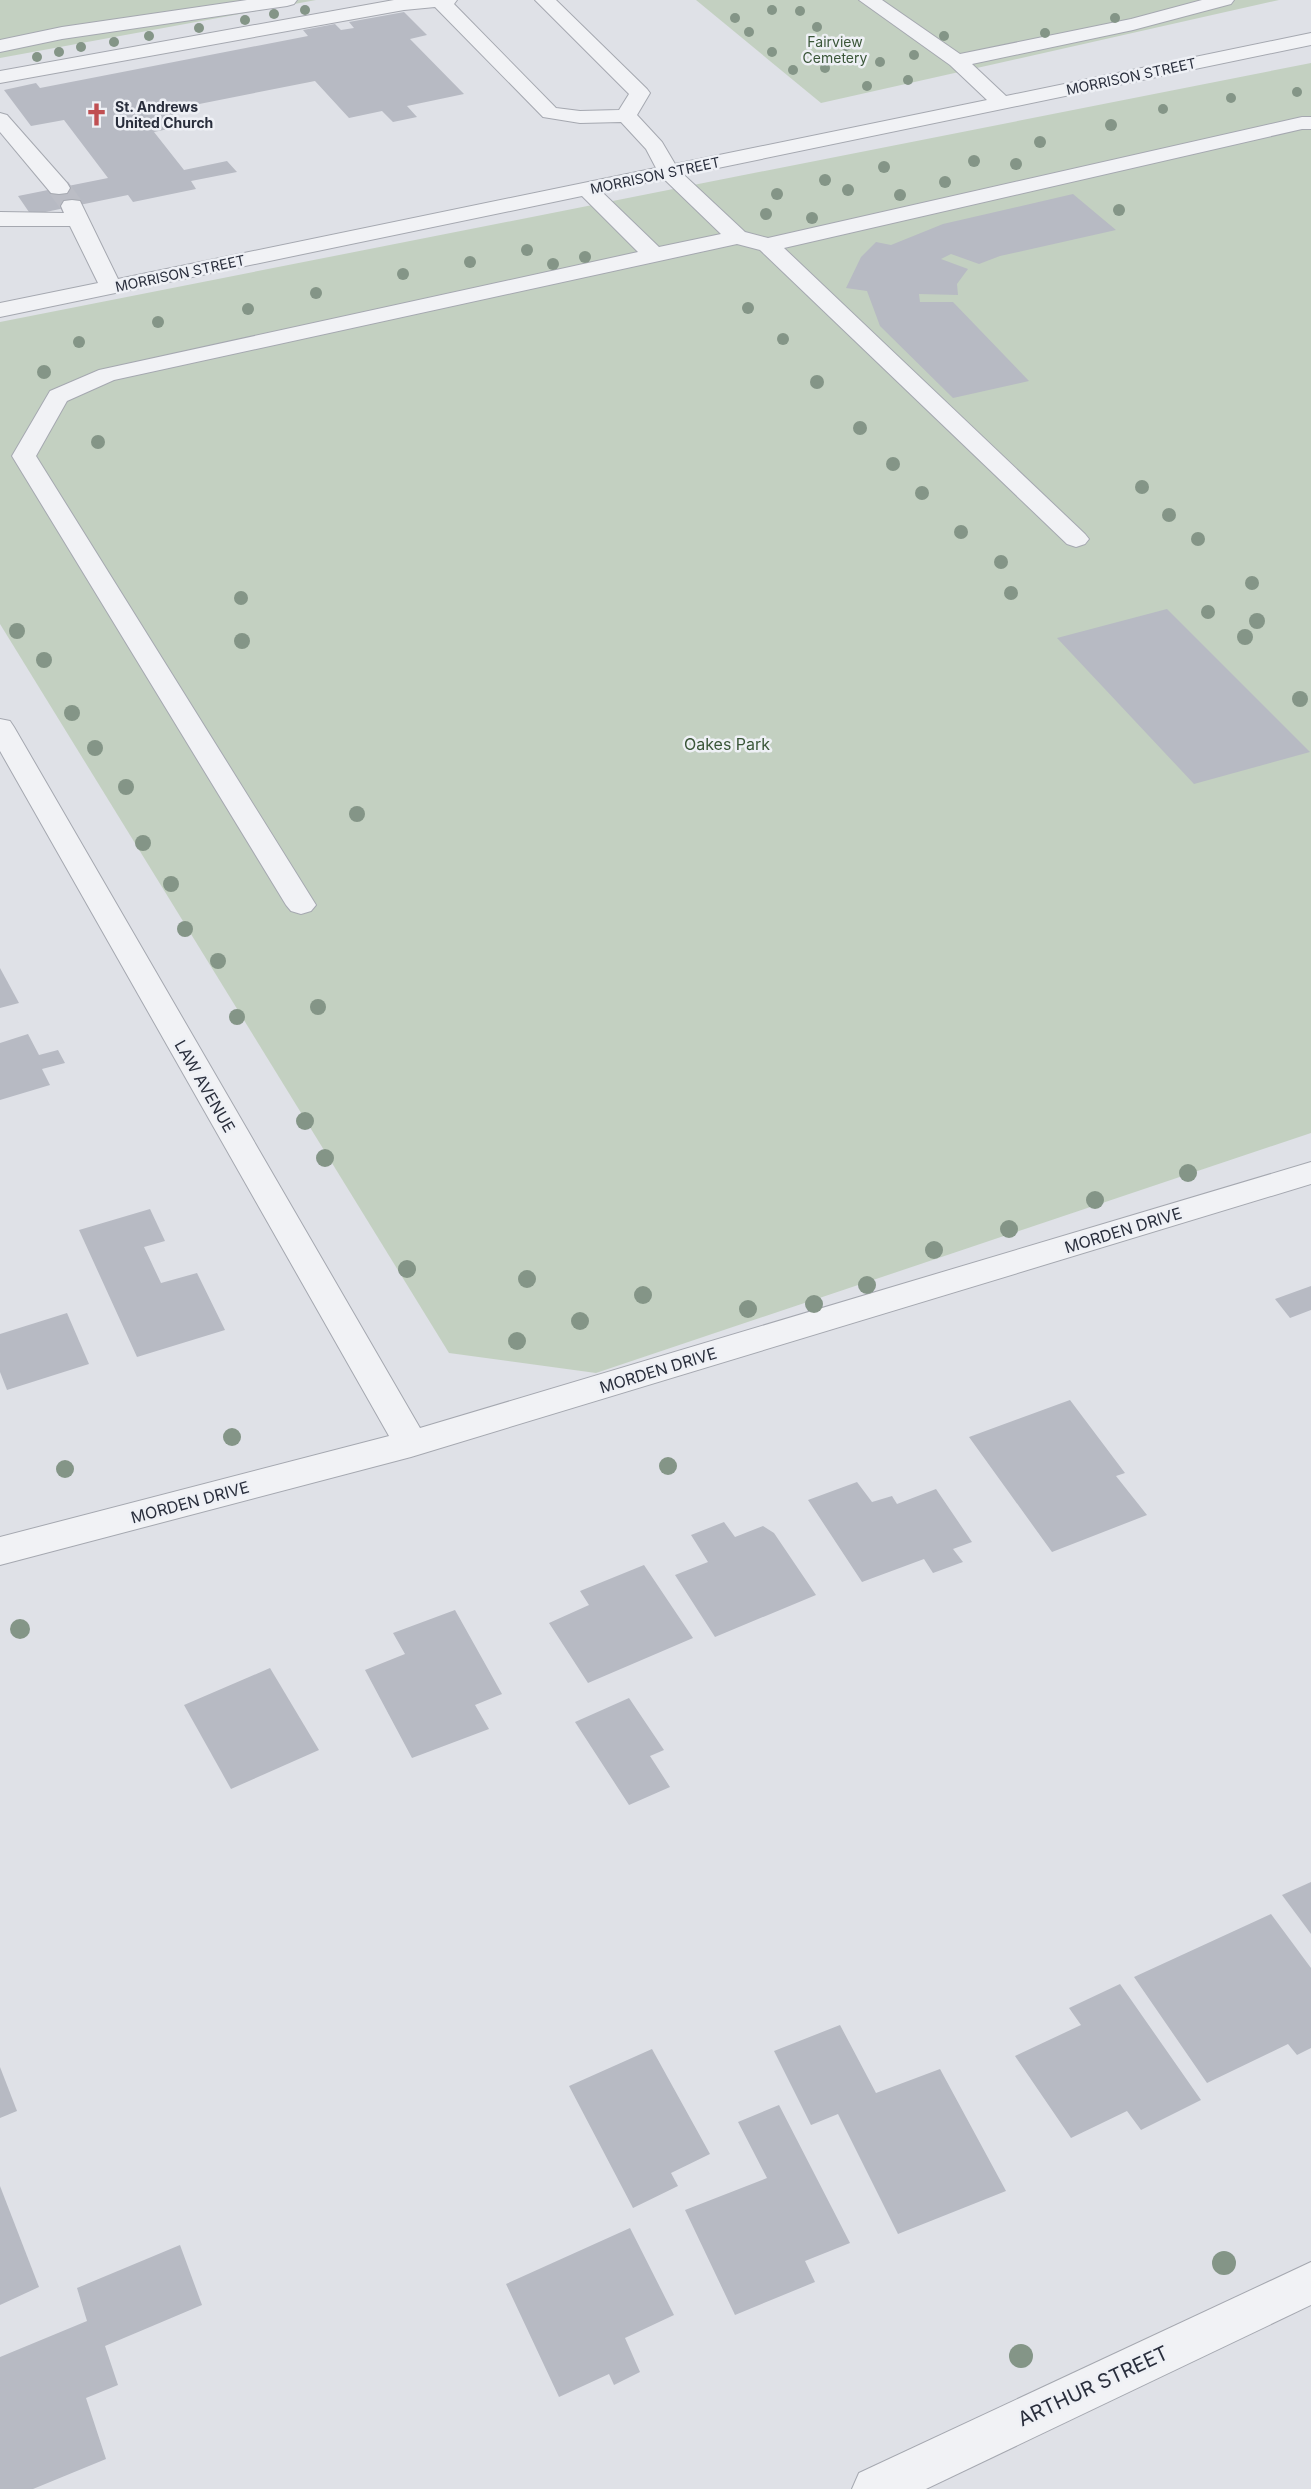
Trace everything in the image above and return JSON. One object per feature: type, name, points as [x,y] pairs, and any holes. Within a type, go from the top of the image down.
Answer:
[{"type":"street","points":[[0,46],[62,33],[287,0]]},
{"type":"street","points":[[544,0],[640,93],[626,116]]},
{"type":"street","points":[[869,0],[957,61],[1002,103]]},
{"type":"street","points":[[957,61],[1133,24],[1224,0]]},
{"type":"street","points":[[0,77],[404,4],[443,1],[550,113],[580,117],[626,116],[655,146],[669,172],[737,237]]},
{"type":"street","name":"MORRISON STREET","points":[[0,310],[1311,39]]},
{"type":"street","points":[[0,119],[59,188]]},
{"type":"street","points":[[301,905],[24,456],[58,396],[107,375],[737,237],[768,245],[1302,123],[1311,123]]},
{"type":"street","points":[[587,189],[655,256]]},
{"type":"street","points":[[0,219],[75,213],[111,287]]},
{"type":"street","points":[[768,245],[1076,539]]},
{"type":"street","name":"LAW AVENUE","points":[[0,727],[411,1444]]},
{"type":"street","name":"MORDEN DRIVE","points":[[0,1551],[411,1444],[1311,1173]]},
{"type":"street","name":"ARTHUR STREET","points":[[875,2489],[1311,2283]]},
{"type":"green space","points":[[0,0],[316,0],[0,58]]},
{"type":"green space","name":"Fairview Cemetery","points":[[696,0],[1279,0],[821,103]]},
{"type":"green space","name":"Oakes Park","points":[[1311,63],[1311,1133],[596,1373],[449,1353],[0,624],[0,322]]},
{"type":"building","name":"St. Andrews United Church","points":[[404,12],[427,35],[410,39],[464,94],[407,106],[417,117],[393,122],[382,111],[349,118],[315,81],[169,110],[182,126],[154,132],[184,170],[227,161],[237,172],[191,181],[196,189],[133,202],[128,195],[31,215],[18,196],[108,178],[64,120],[31,126],[4,90],[36,83],[40,88],[308,36],[303,30],[335,24],[341,30],[354,28],[349,22]]},
{"type":"building","points":[[1073,194],[1116,230],[1000,256],[979,264],[951,254],[941,259],[968,269],[957,284],[958,295],[919,294],[920,302],[953,302],[1029,381],[953,398],[880,326],[867,291],[846,288],[861,257],[876,242],[891,245],[943,224]]},
{"type":"building","points":[[1167,609],[1310,752],[1194,784],[1057,638]]},
{"type":"building","points":[[0,968],[19,1003],[0,1008]]},
{"type":"building","points":[[28,1034],[39,1055],[58,1050],[65,1063],[42,1069],[50,1085],[0,1100],[0,1043]]},
{"type":"building","points":[[150,1209],[165,1241],[144,1247],[161,1283],[197,1273],[225,1330],[137,1357],[79,1230]]},
{"type":"building","points":[[1311,1286],[1311,1310],[1290,1318],[1275,1299]]},
{"type":"building","points":[[67,1313],[89,1364],[7,1390],[0,1372],[0,1334]]},
{"type":"building","points":[[1070,1400],[1125,1473],[1116,1476],[1147,1515],[1052,1552],[969,1437]]},
{"type":"building","points":[[857,1482],[872,1502],[892,1496],[897,1504],[936,1489],[972,1542],[953,1549],[963,1562],[933,1573],[924,1559],[862,1582],[808,1500]]},
{"type":"building","points":[[724,1522],[735,1537],[763,1526],[774,1533],[816,1595],[715,1637],[675,1575],[708,1562],[691,1535]]},
{"type":"building","points":[[644,1565],[693,1638],[588,1683],[549,1623],[589,1605],[580,1591]]},
{"type":"building","points":[[455,1610],[502,1694],[475,1705],[489,1729],[412,1758],[365,1670],[405,1654],[393,1633]]},
{"type":"building","points":[[270,1668],[319,1750],[231,1789],[184,1705]]},
{"type":"building","points":[[629,1698],[664,1750],[650,1756],[670,1787],[629,1805],[575,1722]]},
{"type":"building","points":[[1311,1882],[1311,1934],[1282,1895]]},
{"type":"building","points":[[1271,1914],[1311,1968],[1311,2048],[1297,2055],[1288,2044],[1207,2083],[1134,1977]]},
{"type":"building","points":[[1120,1984],[1201,2100],[1141,2130],[1127,2111],[1071,2138],[1015,2056],[1081,2025],[1069,2008]]},
{"type":"building","points":[[840,2025],[876,2093],[940,2069],[1006,2191],[898,2234],[838,2114],[811,2125],[774,2051]]},
{"type":"building","points":[[652,2049],[710,2154],[671,2173],[678,2186],[633,2208],[569,2086]]},
{"type":"building","points":[[0,2067],[17,2111],[0,2118]]},
{"type":"building","points":[[779,2105],[850,2243],[805,2261],[815,2282],[735,2315],[685,2210],[767,2178],[738,2122]]},
{"type":"building","points":[[0,2186],[39,2287],[0,2305]]},
{"type":"building","points":[[630,2228],[674,2315],[625,2338],[640,2372],[614,2385],[609,2374],[559,2397],[506,2284]]},
{"type":"building","points":[[180,2245],[202,2305],[105,2346],[118,2385],[86,2398],[106,2459],[33,2489],[0,2489],[0,2357],[87,2321],[77,2288]]},
{"type":"tunnel","points":[[59,188],[72,206]]},
{"type":"place","name":"St. Andrews United Church","points":[[97,114]]}]
